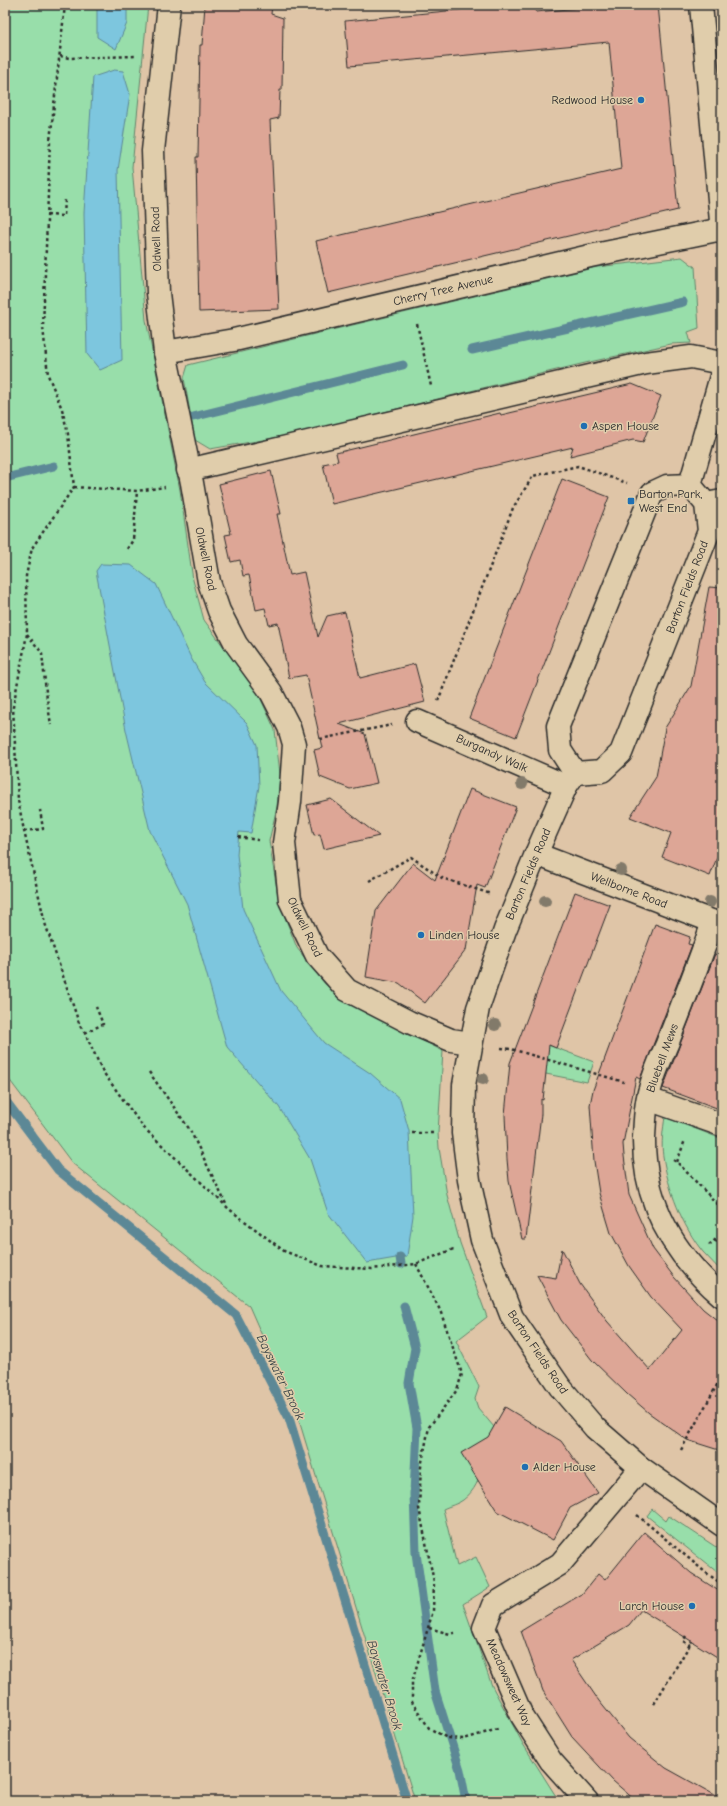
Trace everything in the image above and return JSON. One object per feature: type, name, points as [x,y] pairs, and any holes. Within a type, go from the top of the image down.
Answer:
[{"type":"street","name":"Oldwell Road","points":[[169,5],[153,151],[158,293],[165,352],[190,476],[209,582],[219,611],[236,644],[271,692],[289,727],[294,744],[290,802],[284,843],[290,900],[317,956],[347,990],[409,1022],[451,1040],[471,1043]]},
{"type":"street","points":[[701,5],[722,225]]},
{"type":"street","name":"Cherry Tree Avenue","points":[[165,352],[234,340],[722,225]]},
{"type":"street","points":[[190,476],[437,412],[646,363],[691,357],[722,363]]},
{"type":"street","points":[[571,780],[560,750],[558,726],[652,493],[667,486],[690,485],[722,373]]},
{"type":"street","name":"Barton Fields Road","points":[[690,485],[714,503],[709,530],[622,753],[602,771],[571,780],[536,854],[504,930],[478,1008],[464,1085],[463,1133],[469,1180],[482,1240],[512,1317],[560,1387],[595,1428],[641,1468],[722,1525]]},
{"type":"street","name":"Burgandy Walk","points":[[417,721],[571,780]]},
{"type":"street","name":"Wellborne Road","points":[[536,854],[718,924]]},
{"type":"street","name":"Bluebell Mews","points":[[718,924],[649,1094],[645,1124],[644,1159],[651,1192],[662,1222],[676,1247],[704,1281],[722,1296]]},
{"type":"street","points":[[649,1094],[722,1125]]},
{"type":"street","name":"Meadowsweet Way","points":[[587,1801],[551,1761],[522,1716],[484,1628],[493,1605],[560,1564],[641,1468]]},
{"type":"path","points":[[65,5],[50,140],[43,327],[48,375],[62,409],[68,434],[74,487],[32,548],[26,576],[27,634],[14,707],[18,800],[45,923],[80,1026],[85,1033],[103,1072],[143,1127],[228,1209],[284,1250],[322,1266],[372,1269],[416,1264],[458,1248]]},
{"type":"path","points":[[60,56],[69,58],[140,56]]},
{"type":"path","points":[[47,215],[64,216],[65,200]]},
{"type":"path","points":[[416,318],[437,412]]},
{"type":"path","points":[[436,707],[513,508],[533,476],[578,466],[631,485]]},
{"type":"path","points":[[74,487],[137,491],[190,476]]},
{"type":"path","points":[[127,550],[133,540],[137,491]]},
{"type":"path","points":[[27,634],[42,653],[51,725]]},
{"type":"path","points":[[294,744],[417,721]]},
{"type":"path","points":[[24,831],[43,829],[40,810]]},
{"type":"path","points":[[238,837],[261,840]]},
{"type":"path","points":[[369,881],[411,857],[442,878],[477,888],[516,904]]},
{"type":"path","points":[[85,1033],[103,1024],[96,1007]]},
{"type":"path","points":[[501,1048],[511,1049],[649,1094]]},
{"type":"path","points":[[148,1072],[190,1130],[228,1209]]},
{"type":"path","points":[[412,1134],[438,1133]]},
{"type":"path","points":[[677,1162],[687,1133]]},
{"type":"path","points":[[670,1159],[677,1162],[722,1209]]},
{"type":"path","points":[[706,1248],[722,1234]]},
{"type":"path","points":[[714,1240],[722,1247]]},
{"type":"path","points":[[416,1264],[440,1310],[462,1374],[457,1390],[446,1402],[428,1427],[421,1468],[418,1508],[434,1582],[433,1611],[412,1682],[412,1702],[429,1728],[447,1738],[464,1739],[492,1732]]},
{"type":"path","points":[[681,1450],[722,1376]]},
{"type":"path","points":[[635,1513],[705,1572],[722,1584]]},
{"type":"path","points":[[429,1628],[450,1634],[460,1632]]},
{"type":"path","points":[[686,1636],[683,1641],[690,1645]]},
{"type":"path","points":[[654,1704],[692,1641]]},
{"type":"green space","points":[[5,5],[148,5],[132,167],[146,320],[180,490],[193,580],[204,620],[259,695],[275,730],[280,774],[277,807],[269,841],[279,902],[297,948],[325,984],[348,1002],[443,1051],[438,1133],[439,1148],[447,1195],[460,1243],[487,1317],[456,1341],[479,1387],[475,1399],[478,1408],[494,1427],[486,1446],[480,1475],[476,1484],[463,1500],[443,1509],[457,1566],[476,1557],[490,1587],[463,1604],[492,1686],[523,1744],[559,1801],[415,1801],[298,1417],[249,1306],[72,1163],[5,1074]]},
{"type":"green space","points":[[682,257],[695,267],[699,328],[688,332],[691,343],[671,344],[585,363],[286,436],[210,449],[195,440],[184,378],[188,365],[597,267]]},
{"type":"green space","points":[[521,1035],[594,1062],[587,1082],[510,1067]]},
{"type":"green space","points":[[665,1117],[722,1139],[722,1272],[695,1242],[682,1219],[672,1194],[662,1151],[662,1136]]},
{"type":"green space","points":[[652,1509],[666,1521],[669,1516],[722,1551],[722,1565],[717,1572],[647,1516]]},
{"type":"water","points":[[97,5],[127,5],[127,23],[116,49],[97,37]]},
{"type":"water","points":[[114,70],[123,71],[130,94],[118,170],[122,360],[100,370],[87,354],[84,213],[93,77]]},
{"type":"water","points":[[101,564],[131,565],[156,584],[191,658],[205,682],[247,723],[257,745],[259,786],[251,833],[239,832],[237,854],[243,909],[281,991],[324,1043],[370,1073],[400,1099],[409,1131],[413,1216],[407,1256],[367,1263],[328,1213],[310,1159],[279,1107],[227,1047],[187,904],[150,831],[126,730],[96,571]]},
{"type":"building","points":[[205,5],[272,5],[271,14],[283,18],[282,90],[280,90],[279,118],[270,120],[279,309],[199,312],[196,157],[198,157],[200,45],[202,45]]},
{"type":"building","points":[[508,5],[535,5],[536,12],[612,5],[658,5],[678,210],[328,293],[316,241],[621,169],[609,42],[349,66],[345,21]]},
{"type":"building","points":[[632,384],[661,396],[643,442],[633,440],[570,456],[573,447],[332,504],[323,464],[338,461],[336,453],[500,413],[501,415]]},
{"type":"building","points":[[271,471],[281,514],[277,514],[290,575],[304,572],[318,637],[327,616],[345,612],[360,678],[415,664],[425,702],[339,724],[365,734],[377,783],[350,789],[320,777],[314,750],[322,748],[306,675],[289,678],[278,623],[269,625],[265,608],[256,610],[249,575],[243,576],[240,560],[231,562],[225,535],[231,534],[219,484]]},
{"type":"building","points":[[562,479],[609,497],[516,737],[469,718]]},
{"type":"building","points":[[709,587],[722,588],[722,844],[710,876],[662,857],[671,833],[630,817],[656,777],[665,728],[691,686]]},
{"type":"building","name":"Linden House","points":[[470,789],[516,807],[485,888],[477,885],[466,950],[425,1003],[399,983],[366,977],[376,911],[413,863],[435,880]]},
{"type":"building","points":[[331,799],[379,836],[324,849],[320,834],[314,835],[307,805]]},
{"type":"building","points":[[575,892],[610,905],[556,1048],[549,1045],[543,1100],[541,1099],[541,1114],[526,1239],[522,1239],[509,1181],[507,1159],[505,1115],[510,1063]]},
{"type":"building","points":[[655,924],[690,937],[688,944],[692,945],[640,1079],[636,1077],[623,1144],[624,1156],[629,1195],[653,1249],[674,1277],[703,1309],[722,1324],[722,1451],[687,1440],[649,1413],[627,1394],[592,1360],[561,1320],[537,1275],[556,1278],[562,1249],[580,1284],[607,1321],[650,1370],[682,1330],[651,1297],[629,1266],[611,1233],[599,1193],[594,1161],[590,1105],[593,1090]]},
{"type":"building","points":[[715,954],[722,956],[722,1110],[663,1088]]},
{"type":"building","name":"Alder House","points":[[505,1407],[561,1441],[598,1493],[570,1508],[553,1540],[497,1511],[461,1453],[488,1437]]},
{"type":"building","points":[[644,1532],[691,1573],[722,1593],[722,1660],[641,1610],[629,1625],[571,1660],[599,1701],[629,1738],[666,1768],[722,1799],[722,1801],[636,1801],[613,1781],[572,1737],[543,1691],[521,1631],[582,1594],[598,1574],[605,1580]]},
{"type":"waterway","points":[[472,350],[683,302]]},
{"type":"waterway","points":[[193,417],[403,365]]},
{"type":"waterway","points":[[5,478],[54,466]]},
{"type":"waterway","name":"Bayswater Brook","points":[[5,1100],[58,1170],[236,1315],[289,1418],[407,1801]]},
{"type":"waterway","points":[[400,1257],[401,1264]]},
{"type":"waterway","points":[[404,1306],[415,1348],[409,1383],[417,1428],[414,1494],[416,1553],[435,1691],[460,1770],[466,1801]]},
{"type":"place","name":"Redwood House","points":[[641,100]]},
{"type":"place","name":"Aspen House","points":[[584,426]]},
{"type":"place","name":"Barton Park, West End","points":[[631,501]]},
{"type":"place","name":"Linden House","points":[[421,935]]},
{"type":"place","name":"Alder House","points":[[525,1467]]},
{"type":"place","name":"Larch House","points":[[692,1606]]}]
